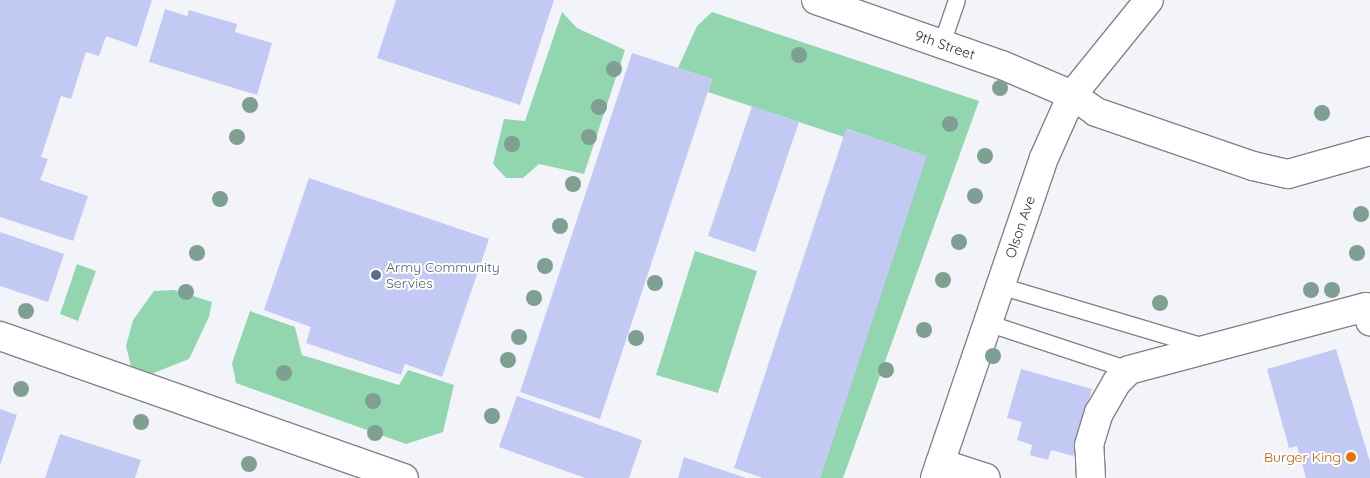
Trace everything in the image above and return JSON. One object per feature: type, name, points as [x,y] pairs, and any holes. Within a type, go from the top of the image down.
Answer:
[{"type":"street","name":"9th Street","points":[[816,0],[1002,64],[1072,95],[1096,112],[1252,166],[1288,174],[1370,151]]},
{"type":"street","name":"Olson Ave","points":[[937,470],[1044,158],[1072,95],[1149,0]]},
{"type":"street","points":[[1091,478],[1089,445],[1099,413],[1117,382],[1129,370],[1208,348],[1369,311]]},
{"type":"street","points":[[0,336],[404,478]]},
{"type":"street","points":[[937,470],[986,478]]},
{"type":"lane","points":[[942,44],[957,0]]},
{"type":"lane","points":[[1000,286],[1208,348]]},
{"type":"lane","points":[[987,323],[1129,370]]},
{"type":"green space","points":[[562,12],[577,28],[625,50],[584,174],[539,164],[523,178],[506,178],[493,164],[504,119],[525,121]]},
{"type":"green space","points":[[712,12],[979,101],[843,478],[820,478],[926,156],[847,129],[844,137],[708,92],[712,79],[678,68],[697,26]]},
{"type":"green space","points":[[695,251],[757,271],[718,393],[656,375]]},
{"type":"green space","points":[[77,264],[96,271],[78,321],[60,314]]},
{"type":"green space","points":[[174,290],[212,302],[209,317],[189,359],[151,374],[131,366],[126,346],[133,320],[154,291]]},
{"type":"green space","points":[[250,311],[295,327],[302,355],[399,385],[408,370],[454,385],[443,432],[406,444],[236,383],[232,363]]},
{"type":"building","points":[[0,0],[152,0],[137,47],[106,36],[99,56],[86,52],[71,99],[61,96],[41,157],[48,159],[40,180],[88,196],[73,241],[0,217]]},
{"type":"building","points":[[396,0],[554,0],[520,105],[377,58]]},
{"type":"building","points":[[165,9],[187,16],[189,10],[237,24],[235,32],[272,43],[257,95],[149,62]]},
{"type":"building","points":[[632,53],[712,79],[600,419],[520,392]]},
{"type":"building","points":[[752,106],[799,122],[755,252],[708,236]]},
{"type":"building","points":[[846,129],[927,156],[820,478],[763,478],[734,468]]},
{"type":"building","name":"Army Community Servies","points":[[309,178],[489,239],[442,377],[405,364],[401,375],[306,343],[311,327],[264,310]]},
{"type":"building","points":[[0,232],[64,254],[48,302],[0,286]]},
{"type":"building","points":[[1336,349],[1370,462],[1370,478],[1306,478],[1297,446],[1289,448],[1267,369]]},
{"type":"building","points":[[1021,369],[1092,389],[1073,456],[1051,450],[1048,460],[1030,455],[1032,445],[1017,440],[1022,422],[1007,418]]},
{"type":"building","points":[[517,396],[642,440],[629,478],[585,478],[499,447]]},
{"type":"building","points":[[0,409],[17,415],[0,465]]},
{"type":"building","points":[[60,434],[141,460],[135,478],[45,478]]},
{"type":"building","points":[[684,457],[746,478],[678,478]]},
{"type":"place","name":"Army Community Servies","points":[[376,275]]},
{"type":"place","name":"Burger King","points":[[1351,457]]}]
